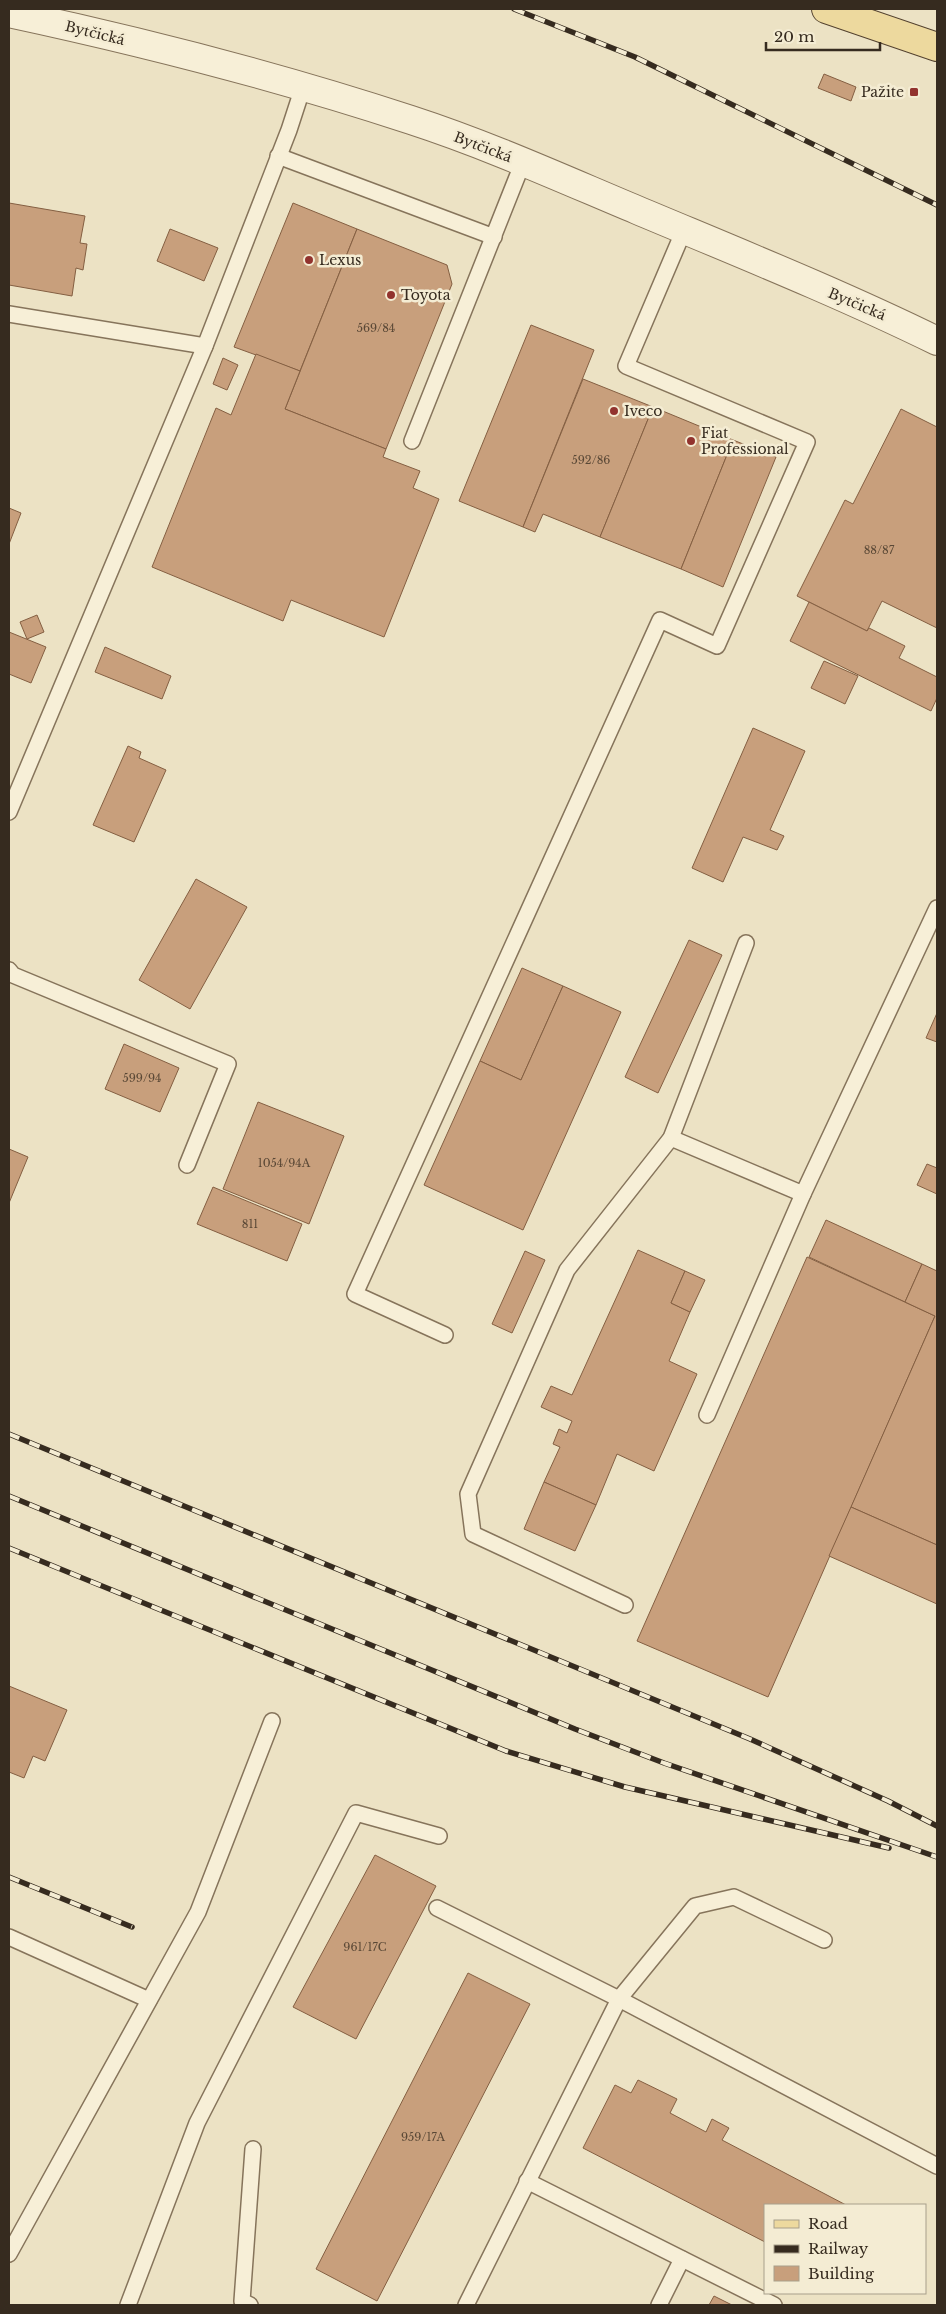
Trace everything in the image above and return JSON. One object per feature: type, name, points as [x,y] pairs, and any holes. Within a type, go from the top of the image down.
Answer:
[{"type":"main road","points":[[826,9],[937,47]]},
{"type":"street","name":"Bytčická","points":[[9,13],[71,27],[303,87],[414,121],[523,162],[937,341]]},
{"type":"lane","points":[[9,812],[205,346],[303,87]]},
{"type":"lane","points":[[278,156],[494,237]]},
{"type":"lane","points":[[412,441],[523,162]]},
{"type":"lane","points":[[445,1335],[355,1294],[660,620],[717,646],[807,442],[626,366],[684,230]]},
{"type":"lane","points":[[9,314],[205,346]]},
{"type":"lane","points":[[708,1415],[803,1194],[937,908]]},
{"type":"lane","points":[[625,1605],[473,1534],[468,1494],[566,1270],[671,1138],[746,943]]},
{"type":"lane","points":[[9,970],[13,975],[228,1064],[187,1164]]},
{"type":"lane","points":[[671,1138],[803,1194]]},
{"type":"lane","points":[[9,2254],[198,1912],[272,1721]]},
{"type":"lane","points":[[128,2305],[197,2123],[356,1812],[439,1836]]},
{"type":"lane","points":[[466,2305],[619,1999],[695,1906],[734,1897],[824,1940]]},
{"type":"lane","points":[[437,1908],[619,1999],[937,2166]]},
{"type":"lane","points":[[9,1937],[149,2000]]},
{"type":"lane","points":[[250,2305],[242,2301],[253,2149]]},
{"type":"lane","points":[[528,2182],[774,2305]]},
{"type":"lane","points":[[659,2305],[682,2259]]},
{"type":"building","points":[[824,74],[856,87],[851,101],[818,88]]},
{"type":"building","points":[[9,203],[85,216],[80,243],[87,244],[83,270],[76,268],[72,296],[9,285]]},
{"type":"building","points":[[293,203],[357,229],[300,371],[234,347]]},
{"type":"building","points":[[170,229],[218,248],[204,281],[157,261]]},
{"type":"building","points":[[357,229],[447,265],[452,284],[386,449],[285,409]]},
{"type":"building","points":[[531,325],[594,350],[523,527],[459,501]]},
{"type":"building","points":[[256,354],[300,371],[285,409],[386,449],[383,457],[420,471],[413,488],[439,499],[384,637],[291,600],[283,621],[152,567],[216,408],[231,415]]},
{"type":"building","points":[[223,358],[238,365],[227,390],[213,384]]},
{"type":"building","points":[[583,379],[653,407],[600,537],[543,514],[535,532],[523,527]]},
{"type":"building","points":[[653,407],[733,440],[681,569],[600,537]]},
{"type":"building","points":[[901,409],[937,427],[937,628],[882,601],[867,631],[797,596],[845,500],[853,504]]},
{"type":"building","points":[[733,440],[776,457],[723,587],[681,569]]},
{"type":"building","points":[[9,508],[21,513],[9,544]]},
{"type":"building","points":[[809,602],[867,631],[869,628],[905,646],[899,658],[937,677],[937,698],[931,711],[790,641]]},
{"type":"building","points":[[37,615],[44,632],[27,639],[20,622]]},
{"type":"building","points":[[9,632],[46,647],[31,683],[9,674]]},
{"type":"building","points":[[105,647],[171,676],[162,699],[95,672]]},
{"type":"building","points":[[824,661],[858,676],[845,704],[811,688]]},
{"type":"building","points":[[753,728],[805,751],[770,830],[784,836],[777,850],[743,837],[723,882],[692,868]]},
{"type":"building","points":[[128,746],[141,752],[139,758],[166,770],[134,842],[93,825]]},
{"type":"building","points":[[196,879],[247,907],[190,1009],[139,980]]},
{"type":"building","points":[[689,940],[722,955],[658,1093],[625,1077]]},
{"type":"building","points":[[522,968],[563,986],[521,1080],[480,1061]]},
{"type":"building","points":[[563,986],[621,1012],[523,1230],[424,1185],[480,1061],[521,1080]]},
{"type":"building","points":[[937,1013],[937,1042],[926,1038]]},
{"type":"building","points":[[124,1044],[179,1068],[160,1112],[105,1089]]},
{"type":"building","points":[[258,1102],[344,1136],[309,1224],[223,1189]]},
{"type":"building","points":[[9,1149],[28,1157],[9,1203]]},
{"type":"building","points":[[927,1164],[937,1168],[937,1194],[917,1185]]},
{"type":"building","points":[[213,1187],[302,1224],[287,1261],[197,1224]]},
{"type":"building","points":[[826,1220],[922,1264],[905,1302],[809,1257]]},
{"type":"building","points":[[638,1250],[685,1271],[671,1303],[690,1312],[669,1361],[697,1374],[654,1471],[617,1454],[596,1505],[544,1482],[560,1447],[553,1444],[559,1429],[567,1433],[572,1421],[541,1407],[551,1386],[572,1395]]},
{"type":"building","points":[[525,1251],[545,1260],[512,1333],[492,1324]]},
{"type":"building","points":[[807,1257],[935,1316],[768,1697],[637,1641]]},
{"type":"building","points":[[922,1264],[937,1271],[937,1545],[851,1507],[935,1316],[905,1302]]},
{"type":"building","points":[[685,1271],[705,1280],[690,1312],[671,1303]]},
{"type":"building","points":[[544,1482],[596,1505],[575,1551],[524,1529]]},
{"type":"building","points":[[851,1507],[937,1545],[937,1604],[829,1556]]},
{"type":"building","points":[[9,1686],[67,1710],[45,1761],[33,1756],[24,1778],[9,1772]]},
{"type":"building","points":[[375,1855],[436,1886],[356,2039],[293,2007]]},
{"type":"building","points":[[468,1973],[530,2004],[377,2301],[316,2269]]},
{"type":"building","points":[[638,2080],[677,2099],[670,2113],[706,2132],[712,2119],[729,2128],[722,2140],[844,2204],[764,2204],[764,2241],[583,2148],[615,2085],[631,2093]]},
{"type":"building","points":[[714,2296],[732,2305],[709,2305]]},
{"type":"railway","points":[[514,9],[635,57],[937,205]]},
{"type":"railway","points":[[9,1434],[750,1739],[888,1801],[937,1826]]},
{"type":"railway","points":[[9,1496],[575,1729],[664,1763],[937,1857]]},
{"type":"railway","points":[[9,1548],[506,1751],[625,1787],[889,1848]]},
{"type":"railway","points":[[9,1877],[132,1927]]},
{"type":"place","name":"Pažite","points":[[914,92]]},
{"type":"place","name":"Lexus","points":[[309,260]]},
{"type":"place","name":"Toyota","points":[[391,295]]},
{"type":"place","name":"Iveco","points":[[614,411]]},
{"type":"place","name":"Fiat Professional","points":[[691,441]]}]
